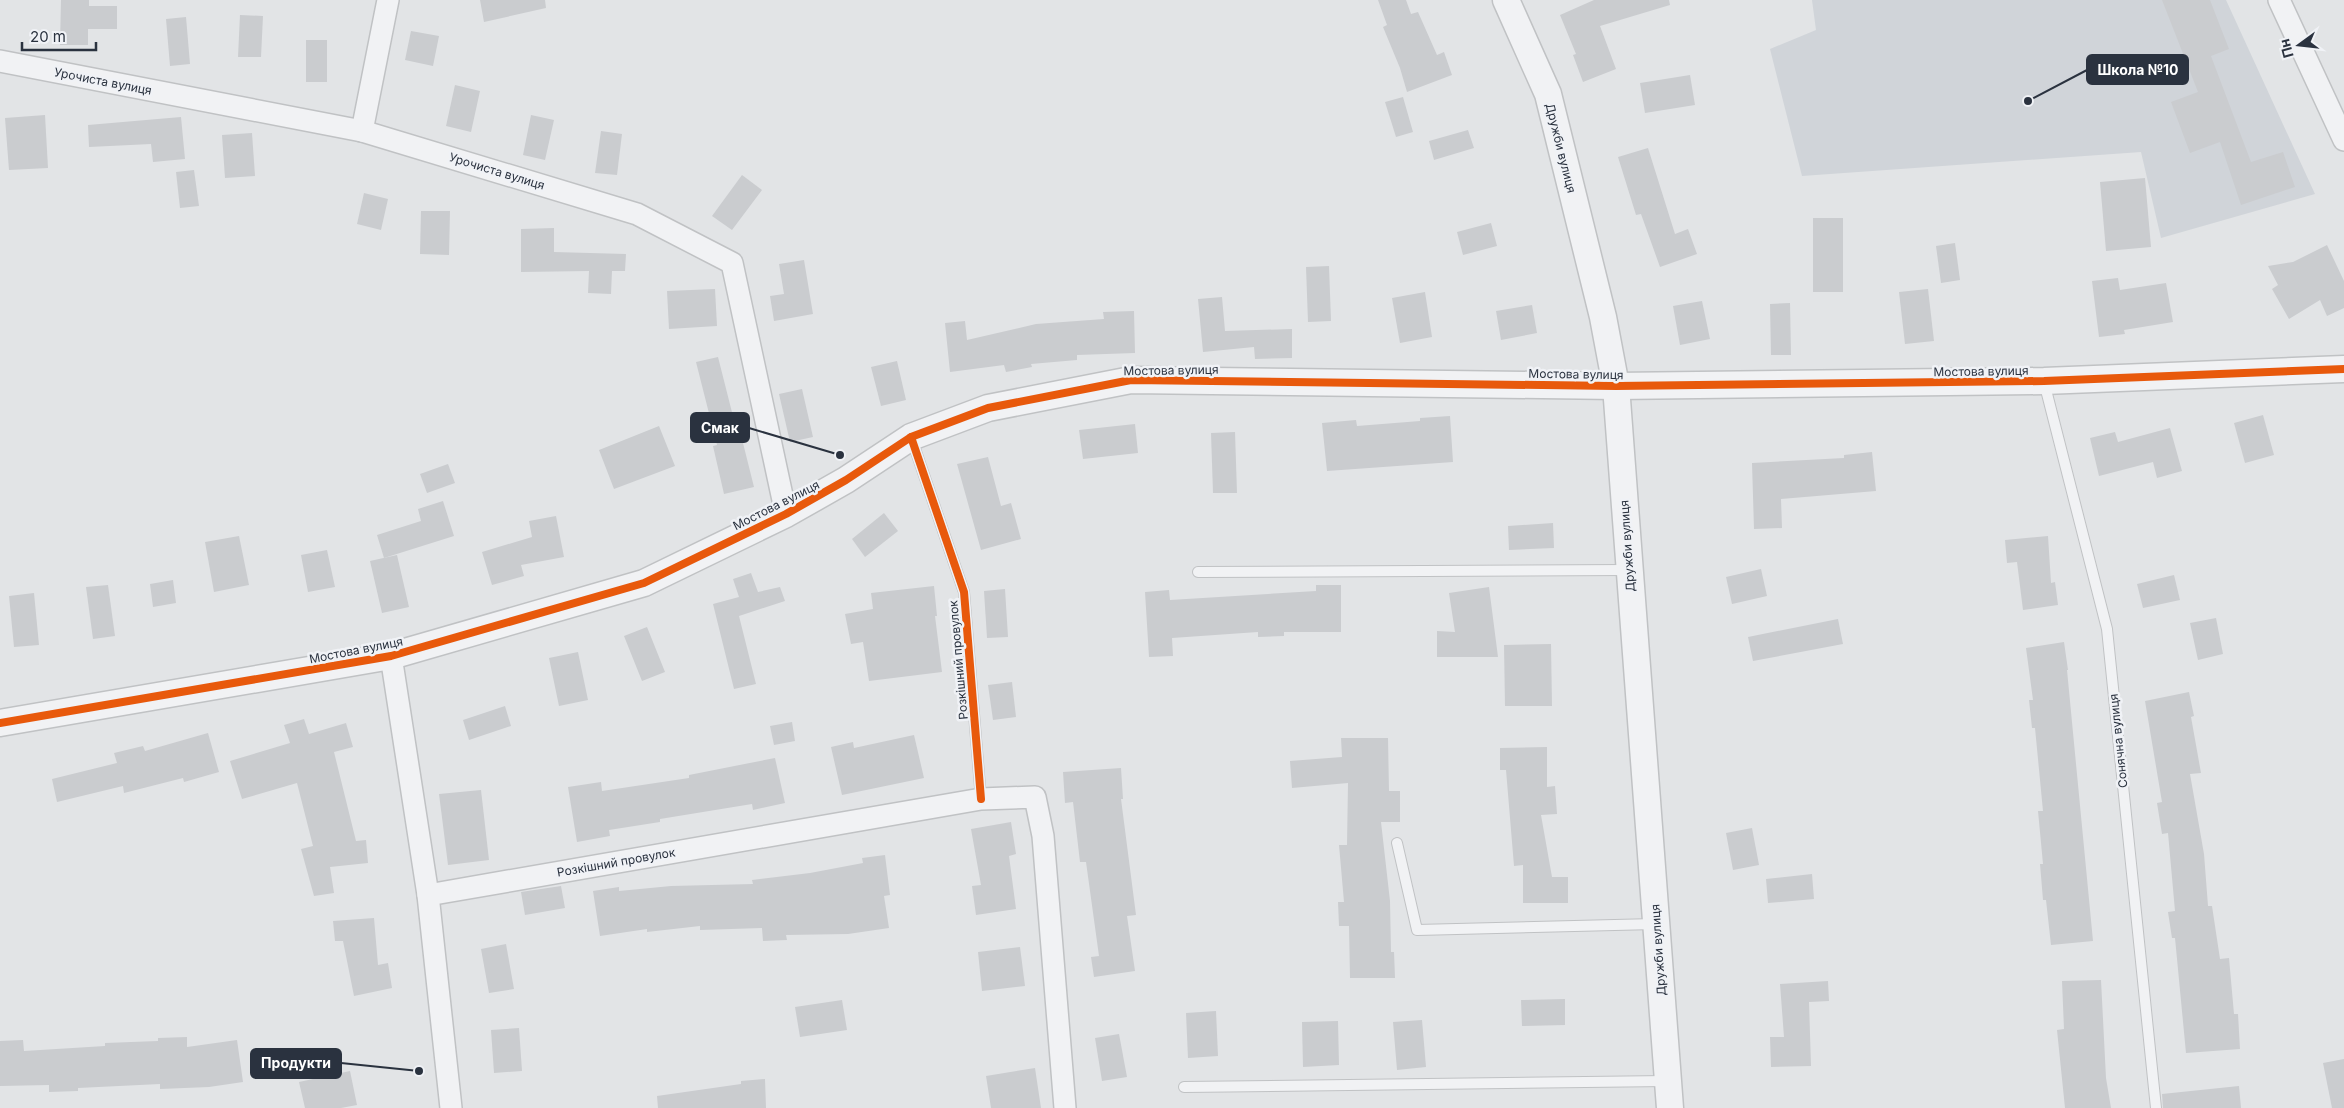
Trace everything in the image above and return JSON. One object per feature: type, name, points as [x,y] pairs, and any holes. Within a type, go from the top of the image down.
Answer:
[{"type":"street","points":[[362,131],[388,0]]},
{"type":"street","name":"Дружби вулиця","points":[[1506,0],[1548,94],[1603,317],[1616,386],[1628,570],[1670,1108]]},
{"type":"street","points":[[2279,0],[2344,140]]},
{"type":"street","name":"Урочиста вулиця","points":[[0,61],[362,131],[637,214],[732,263],[786,514]]},
{"type":"street","name":"Мостова вулиця","points":[[0,722],[391,656],[644,583],[786,514],[846,480],[911,437],[988,408],[1131,380],[1616,386],[2044,381],[2344,369]]},
{"type":"street","points":[[391,656],[428,895],[451,1108]]},
{"type":"street","name":"Розкішний провулок","points":[[428,895],[981,799],[1036,796],[1043,836],[1065,1108]]},
{"type":"lane","name":"Сонячна вулиця","points":[[2044,381],[2107,630],[2156,1108]]},
{"type":"lane","name":"Розкішний провулок","points":[[911,437],[964,592],[981,799]]},
{"type":"lane","points":[[1198,572],[1628,570]]},
{"type":"lane","points":[[1397,843],[1417,930],[1656,924]]},
{"type":"lane","points":[[1184,1087],[1668,1080]]},
{"type":"shaded area","points":[[1812,0],[2226,0],[2315,194],[2161,238],[2141,152],[1802,176],[1770,49],[1816,30]]},
{"type":"building","points":[[61,0],[89,0],[89,6],[117,6],[117,29],[88,29],[88,45],[60,45]]},
{"type":"building","points":[[480,0],[545,0],[546,8],[484,22]]},
{"type":"building","points":[[1378,0],[1406,0],[1411,14],[1418,12],[1437,55],[1444,52],[1452,75],[1407,92],[1400,68],[1383,27],[1387,25]]},
{"type":"building","points":[[1594,0],[1669,0],[1670,5],[1600,26],[1616,69],[1583,82],[1573,55],[1576,54],[1560,15]]},
{"type":"building","points":[[2162,0],[2210,0],[2229,49],[2211,56],[2251,162],[2283,152],[2295,187],[2241,205],[2220,142],[2190,153],[2171,102],[2198,92]]},
{"type":"building","points":[[240,15],[263,16],[261,57],[238,57]]},
{"type":"building","points":[[186,17],[190,64],[170,66],[166,19]]},
{"type":"building","points":[[411,31],[439,36],[433,66],[405,60]]},
{"type":"building","points":[[306,40],[327,40],[327,82],[306,82]]},
{"type":"building","points":[[1690,75],[1695,105],[1645,113],[1640,83]]},
{"type":"building","points":[[455,85],[480,91],[471,132],[446,126]]},
{"type":"building","points":[[1403,97],[1413,132],[1396,137],[1385,102]]},
{"type":"building","points":[[45,115],[48,168],[9,170],[5,118]]},
{"type":"building","points":[[531,115],[554,120],[545,160],[523,155]]},
{"type":"building","points":[[181,117],[185,159],[153,162],[151,144],[89,147],[88,125]]},
{"type":"building","points":[[1468,130],[1474,148],[1434,160],[1429,141]]},
{"type":"building","points":[[601,131],[622,134],[617,175],[595,173]]},
{"type":"building","points":[[252,133],[255,176],[225,178],[222,135]]},
{"type":"building","points":[[1648,148],[1675,234],[1688,229],[1697,254],[1660,267],[1641,214],[1636,215],[1618,157]]},
{"type":"building","points":[[194,170],[199,206],[180,208],[176,172]]},
{"type":"building","points":[[742,175],[762,190],[732,230],[712,216]]},
{"type":"building","points":[[2145,178],[2151,247],[2106,251],[2100,182]]},
{"type":"building","points":[[364,193],[388,199],[381,230],[357,224]]},
{"type":"building","points":[[421,211],[450,211],[449,255],[420,254]]},
{"type":"building","points":[[1813,218],[1843,218],[1843,292],[1813,292]]},
{"type":"building","points":[[1491,223],[1497,246],[1463,255],[1457,232]]},
{"type":"building","points":[[554,228],[554,252],[626,254],[625,271],[612,271],[611,294],[588,293],[589,271],[521,272],[521,229]]},
{"type":"building","points":[[1955,243],[1960,280],[1941,283],[1936,246]]},
{"type":"building","points":[[2327,245],[2344,281],[2344,308],[2327,316],[2320,300],[2289,319],[2272,289],[2278,285],[2268,266],[2293,262]]},
{"type":"building","points":[[804,260],[813,314],[774,321],[770,296],[784,294],[779,264]]},
{"type":"building","points":[[1329,266],[1331,321],[1308,322],[1306,267]]},
{"type":"building","points":[[2118,278],[2120,290],[2166,283],[2173,322],[2124,330],[2125,334],[2099,337],[2092,281]]},
{"type":"building","points":[[715,289],[717,326],[669,329],[667,291]]},
{"type":"building","points":[[1928,289],[1934,341],[1905,344],[1899,292]]},
{"type":"building","points":[[1425,292],[1432,337],[1400,343],[1392,298]]},
{"type":"building","points":[[1222,297],[1225,331],[1292,329],[1292,358],[1255,359],[1254,347],[1203,352],[1198,299]]},
{"type":"building","points":[[1702,301],[1710,339],[1680,345],[1673,306]]},
{"type":"building","points":[[1790,303],[1791,355],[1771,355],[1770,304]]},
{"type":"building","points":[[1532,305],[1537,333],[1501,340],[1496,311]]},
{"type":"building","points":[[1134,311],[1135,353],[1077,355],[1077,360],[1031,364],[1032,367],[1006,372],[1004,365],[950,372],[945,323],[965,321],[967,340],[1036,324],[1104,319],[1103,312]]},
{"type":"building","points":[[718,357],[739,440],[742,439],[754,487],[724,494],[713,446],[717,445],[696,362]]},
{"type":"building","points":[[897,361],[906,400],[881,406],[871,367]]},
{"type":"building","points":[[802,389],[813,437],[790,442],[779,394]]},
{"type":"building","points":[[2263,415],[2274,455],[2245,463],[2234,423]]},
{"type":"building","points":[[1450,416],[1453,462],[1327,471],[1322,423],[1356,420],[1357,426],[1420,421],[1420,418]]},
{"type":"building","points":[[1135,424],[1138,453],[1083,459],[1079,430]]},
{"type":"building","points":[[659,426],[675,466],[614,489],[599,450]]},
{"type":"building","points":[[2170,428],[2182,471],[2157,478],[2153,462],[2099,476],[2090,438],[2115,432],[2118,442]]},
{"type":"building","points":[[1235,432],[1237,493],[1213,493],[1211,433]]},
{"type":"building","points":[[1872,452],[1876,491],[1781,499],[1782,528],[1754,529],[1752,463],[1844,458],[1844,455]]},
{"type":"building","points":[[988,457],[1001,506],[1011,503],[1021,539],[981,550],[957,464]]},
{"type":"building","points":[[448,464],[455,483],[427,493],[420,474]]},
{"type":"building","points":[[443,501],[454,536],[384,558],[377,535],[421,521],[418,509]]},
{"type":"building","points":[[884,513],[898,531],[865,557],[852,539]]},
{"type":"building","points":[[556,516],[564,557],[521,565],[524,576],[492,585],[482,552],[532,537],[529,521]]},
{"type":"building","points":[[1553,523],[1554,548],[1509,550],[1508,526]]},
{"type":"building","points":[[239,536],[249,585],[214,592],[205,542]]},
{"type":"building","points":[[2048,536],[2051,583],[2055,582],[2058,605],[2023,610],[2017,562],[2007,563],[2005,540]]},
{"type":"building","points":[[327,550],[335,587],[308,592],[301,555]]},
{"type":"building","points":[[397,555],[409,607],[382,613],[370,561]]},
{"type":"building","points":[[1761,569],[1767,596],[1732,604],[1726,577]]},
{"type":"building","points":[[751,573],[758,592],[780,587],[785,601],[739,616],[756,684],[734,689],[713,604],[739,597],[733,579]]},
{"type":"building","points":[[2174,575],[2180,600],[2143,608],[2137,584]]},
{"type":"building","points":[[173,580],[176,603],[153,607],[150,584]]},
{"type":"building","points":[[108,585],[115,636],[93,639],[86,587]]},
{"type":"building","points":[[1316,585],[1341,585],[1341,632],[1284,632],[1284,636],[1258,637],[1258,632],[1172,638],[1173,656],[1149,657],[1145,592],[1169,590],[1170,600],[1316,591]]},
{"type":"building","points":[[934,586],[937,616],[935,616],[942,672],[869,681],[863,642],[851,644],[845,614],[873,609],[871,593]]},
{"type":"building","points":[[1489,587],[1498,657],[1437,657],[1437,631],[1455,632],[1449,593]]},
{"type":"building","points":[[1005,589],[1008,637],[987,638],[984,591]]},
{"type":"building","points":[[34,593],[39,645],[14,647],[9,596]]},
{"type":"building","points":[[2216,618],[2223,654],[2198,660],[2190,623]]},
{"type":"building","points":[[1838,619],[1843,644],[1753,661],[1748,637]]},
{"type":"building","points":[[647,627],[665,672],[642,681],[624,636]]},
{"type":"building","points":[[2064,642],[2093,941],[2051,945],[2046,900],[2043,900],[2040,864],[2043,864],[2038,811],[2043,811],[2035,728],[2032,728],[2029,700],[2033,700],[2026,648]]},
{"type":"building","points":[[1551,644],[1552,706],[1505,706],[1504,645]]},
{"type":"building","points":[[578,652],[588,700],[559,706],[549,658]]},
{"type":"building","points":[[1012,682],[1016,717],[993,720],[988,685]]},
{"type":"building","points":[[2189,692],[2194,716],[2191,717],[2201,773],[2190,774],[2204,854],[2208,906],[2212,906],[2220,959],[2229,958],[2234,1014],[2238,1014],[2240,1049],[2186,1053],[2175,938],[2172,938],[2168,912],[2175,911],[2168,833],[2162,834],[2157,803],[2162,802],[2145,701]]},
{"type":"building","points":[[505,706],[511,726],[469,740],[463,720]]},
{"type":"building","points":[[304,719],[309,734],[346,723],[353,747],[334,752],[356,841],[366,840],[368,863],[330,867],[334,893],[314,896],[301,849],[313,846],[297,783],[242,799],[230,761],[290,743],[284,725]]},
{"type":"building","points":[[792,722],[795,741],[774,745],[770,726]]},
{"type":"building","points":[[208,733],[219,772],[184,782],[183,778],[124,793],[123,786],[57,802],[52,779],[117,763],[114,753],[143,746],[145,751]]},
{"type":"building","points":[[914,735],[924,778],[842,795],[831,747],[853,742],[854,748]]},
{"type":"building","points":[[1341,738],[1388,738],[1389,791],[1400,791],[1400,822],[1381,822],[1390,901],[1391,952],[1394,952],[1395,978],[1350,978],[1349,926],[1339,926],[1338,902],[1344,902],[1339,845],[1347,845],[1348,783],[1292,788],[1290,761],[1342,757]]},
{"type":"building","points":[[1547,747],[1547,787],[1555,786],[1557,814],[1541,815],[1552,877],[1568,877],[1568,903],[1523,903],[1523,865],[1514,866],[1506,770],[1500,770],[1500,748]]},
{"type":"building","points":[[775,758],[785,803],[753,810],[752,804],[660,819],[660,822],[609,830],[610,836],[577,842],[568,787],[601,782],[602,791],[689,778],[689,775]]},
{"type":"building","points":[[1121,768],[1123,799],[1121,799],[1136,915],[1127,916],[1135,971],[1094,977],[1091,957],[1099,956],[1086,862],[1080,862],[1073,802],[1065,803],[1063,772]]},
{"type":"building","points":[[481,790],[489,860],[448,865],[439,794]]},
{"type":"building","points":[[1011,822],[1016,854],[1009,856],[1016,909],[976,915],[972,886],[981,885],[971,829]]},
{"type":"building","points":[[1752,828],[1759,865],[1733,870],[1726,833]]},
{"type":"building","points":[[885,855],[890,895],[884,896],[889,928],[848,934],[786,935],[787,940],[763,941],[762,928],[700,930],[700,926],[647,932],[647,929],[600,936],[593,891],[619,887],[619,891],[671,886],[753,884],[752,880],[810,873],[863,863],[862,858]]},
{"type":"building","points":[[1812,874],[1814,899],[1768,903],[1766,879]]},
{"type":"building","points":[[561,886],[565,908],[525,915],[521,892]]},
{"type":"building","points":[[374,918],[378,965],[388,963],[392,988],[354,996],[343,941],[335,941],[333,921]]},
{"type":"building","points":[[506,944],[514,989],[489,993],[481,949]]},
{"type":"building","points":[[1020,947],[1025,986],[982,991],[978,952]]},
{"type":"building","points":[[2101,980],[2106,1078],[2111,1108],[2065,1108],[2057,1030],[2064,1029],[2062,981]]},
{"type":"building","points":[[1828,981],[1829,1001],[1809,1002],[1811,1066],[1771,1067],[1770,1037],[1784,1037],[1780,984]]},
{"type":"building","points":[[1565,999],[1565,1025],[1522,1026],[1521,1000]]},
{"type":"building","points":[[842,1000],[847,1030],[800,1037],[795,1007]]},
{"type":"building","points":[[1216,1011],[1218,1056],[1188,1058],[1186,1013]]},
{"type":"building","points":[[1422,1020],[1426,1067],[1397,1070],[1393,1022]]},
{"type":"building","points":[[1338,1021],[1339,1065],[1303,1067],[1302,1022]]},
{"type":"building","points":[[519,1028],[522,1071],[494,1073],[491,1030]]},
{"type":"building","points":[[1119,1034],[1127,1077],[1102,1081],[1095,1038]]},
{"type":"building","points":[[187,1037],[187,1047],[237,1040],[243,1082],[209,1087],[160,1089],[160,1084],[78,1088],[78,1091],[49,1092],[49,1085],[0,1086],[0,1041],[23,1040],[24,1051],[105,1046],[105,1043],[158,1041],[158,1038]]},
{"type":"building","points":[[2344,1059],[2344,1108],[2332,1108],[2323,1063]]},
{"type":"building","points":[[1035,1068],[1041,1108],[991,1108],[986,1076]]},
{"type":"building","points":[[350,1071],[357,1105],[341,1108],[305,1108],[299,1082]]},
{"type":"building","points":[[765,1079],[766,1108],[658,1108],[657,1096],[741,1084],[741,1081]]},
{"type":"building","points":[[2239,1086],[2241,1108],[2163,1108],[2162,1094]]},
{"type":"cycle path","points":[[0,723],[391,656],[644,583],[786,514],[846,480],[911,437],[988,408],[1131,380],[1616,386],[2044,381],[2344,369]]},
{"type":"cycle path","points":[[911,437],[964,592],[981,799]]},
{"type":"place","name":"Школа №10","points":[[2028,101]]},
{"type":"place","name":"Смак","points":[[840,455]]},
{"type":"place","name":"Продукти","points":[[419,1071]]}]
